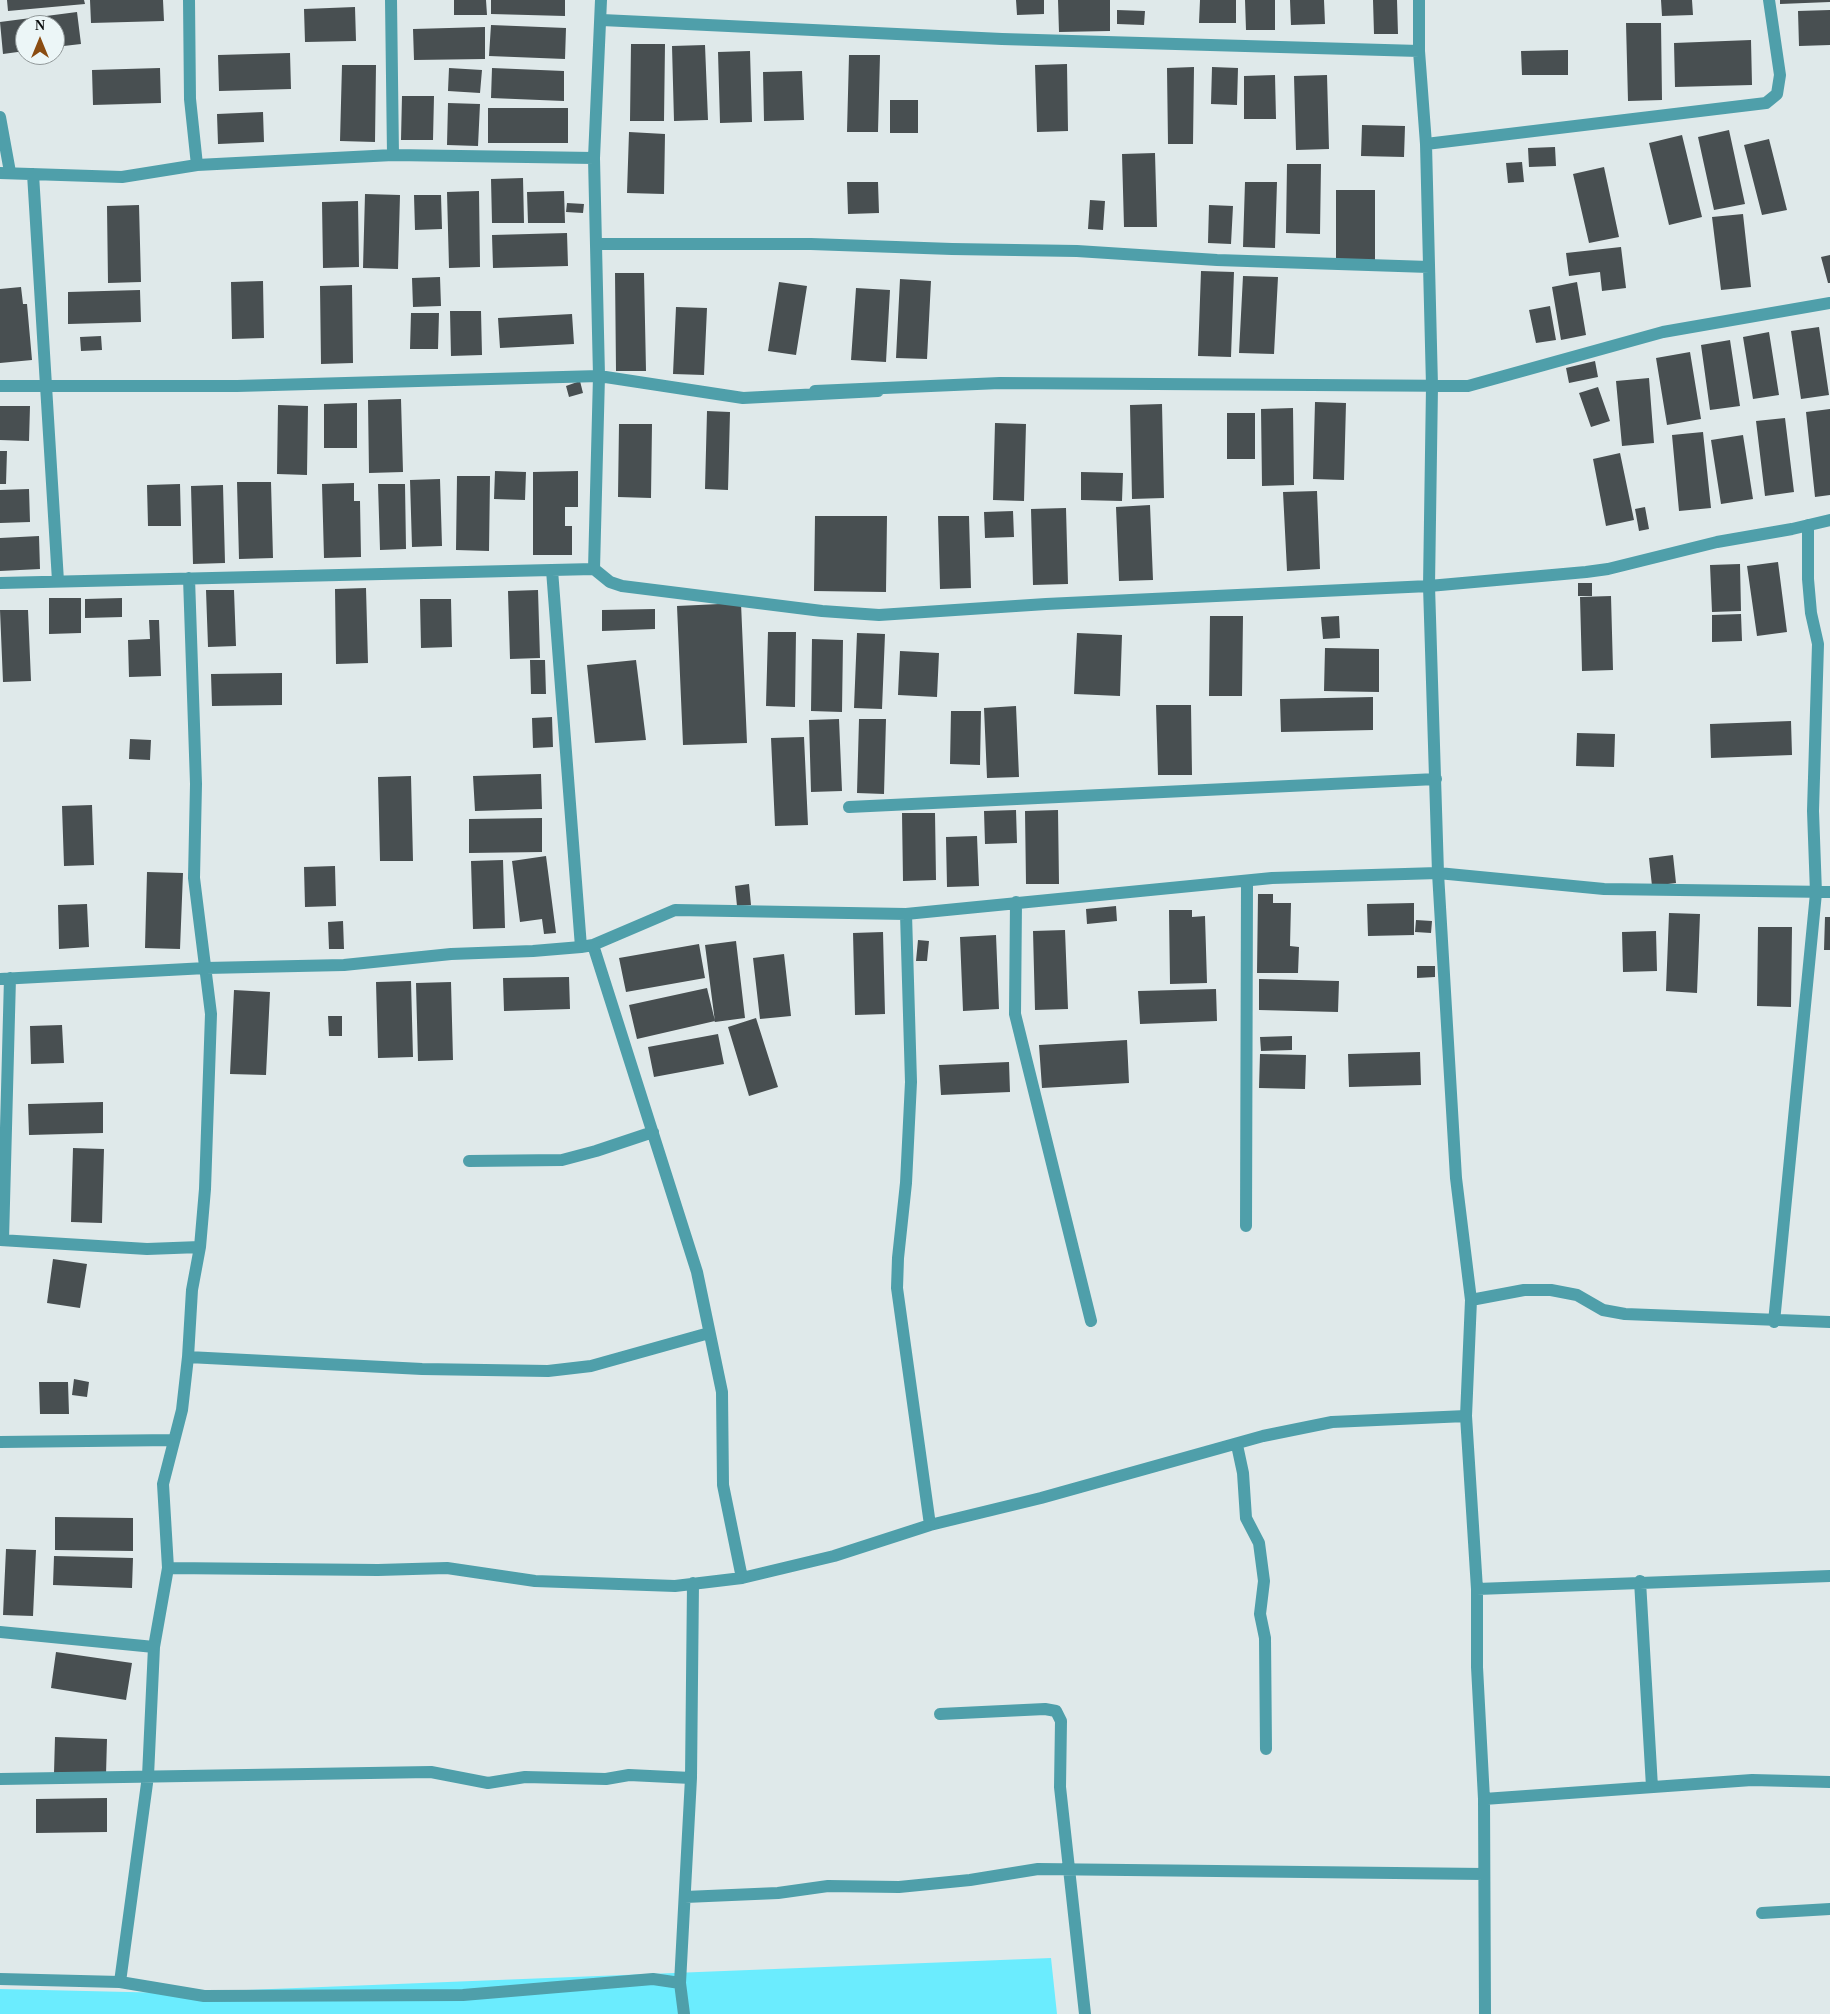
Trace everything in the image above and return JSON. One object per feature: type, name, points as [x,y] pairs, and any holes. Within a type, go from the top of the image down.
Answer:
[{"type":"street","points":[[189,0],[190,92],[197,165]]},
{"type":"street","points":[[391,0],[393,155]]},
{"type":"street","points":[[594,569],[599,376],[594,158],[602,20],[601,0]]},
{"type":"street","points":[[1419,0],[1419,51],[1426,144],[1432,386],[1429,586],[1438,873],[1456,1178],[1471,1300],[1466,1416],[1477,1589],[1478,1667],[1484,1799],[1486,2014]]},
{"type":"street","points":[[1426,144],[1766,103],[1777,94],[1780,75],[1769,0]]},
{"type":"street","points":[[602,20],[1002,39],[1419,51]]},
{"type":"street","points":[[0,117],[5,172],[33,174],[122,177],[197,165],[393,155],[594,158]]},
{"type":"street","points":[[33,174],[48,386],[58,581]]},
{"type":"street","points":[[596,244],[811,244],[952,250],[1077,251],[1235,261],[1429,267]]},
{"type":"street","points":[[0,386],[237,386],[599,376],[743,398],[878,391],[815,391],[1000,383],[1468,386],[1663,332],[1830,303]]},
{"type":"street","points":[[0,584],[58,581],[594,569],[610,582],[622,586],[822,611],[879,615],[1046,604],[1429,586],[1608,569],[1717,542],[1830,520]]},
{"type":"street","points":[[1774,1322],[1816,893],[1813,810],[1818,644],[1811,613],[1808,579],[1808,525]]},
{"type":"street","points":[[552,570],[587,946],[653,1132],[697,1272],[722,1392],[723,1485],[742,1578]]},
{"type":"street","points":[[120,1982],[148,1776],[154,1647],[168,1568],[163,1484],[182,1410],[188,1357],[192,1290],[200,1247],[205,1188],[211,1014],[194,878],[196,784],[189,578]]},
{"type":"street","points":[[849,807],[1436,779]]},
{"type":"street","points":[[200,1247],[147,1249],[32,1244],[1,1240],[5,979],[206,968],[344,965],[451,954],[533,951],[587,946],[675,910],[906,914],[1246,881],[1438,873],[1604,889],[1830,892]]},
{"type":"street","points":[[1246,881],[1246,1226]]},
{"type":"street","points":[[1016,902],[1015,1014],[1091,1321]]},
{"type":"street","points":[[906,914],[912,1082],[897,1288],[930,1525]]},
{"type":"street","points":[[470,1162],[562,1160],[653,1132]]},
{"type":"street","points":[[1471,1300],[1524,1290],[1551,1290],[1577,1295],[1603,1310],[1625,1314],[1774,1322],[1830,1322]]},
{"type":"street","points":[[188,1357],[422,1369],[548,1371],[591,1366],[709,1333]]},
{"type":"street","points":[[168,1568],[378,1570],[446,1568],[535,1581],[675,1586],[742,1578],[834,1556],[930,1525],[1237,1445],[1263,1436],[1332,1422],[1466,1416]]},
{"type":"street","points":[[0,1442],[174,1440]]},
{"type":"street","points":[[1237,1445],[1243,1473],[1246,1518],[1258,1543],[1264,1581],[1260,1614],[1265,1638],[1266,1749]]},
{"type":"street","points":[[1477,1589],[1640,1581],[1830,1576]]},
{"type":"street","points":[[1640,1581],[1652,1787]]},
{"type":"street","points":[[684,2014],[680,1983],[691,1778],[694,1583]]},
{"type":"street","points":[[0,1632],[48,1635],[154,1647]]},
{"type":"street","points":[[940,1714],[1045,1709],[1056,1711],[1061,1721],[1060,1787],[1085,2014]]},
{"type":"street","points":[[0,1779],[431,1772],[488,1783],[525,1777],[606,1779],[629,1775],[691,1778]]},
{"type":"street","points":[[1484,1799],[1752,1780],[1830,1782]]},
{"type":"street","points":[[685,1897],[778,1893],[828,1886],[899,1887],[970,1880],[1038,1869],[1484,1874]]},
{"type":"street","points":[[1762,1913],[1830,1909]]},
{"type":"street","points":[[0,1979],[120,1982],[204,1996],[463,1995],[653,1978],[680,1983]]},
{"type":"shaded area","points":[[1051,1958],[1057,2014],[0,2014],[0,1989],[171,1993]]},
{"type":"building","points":[[7,0],[84,0],[85,4],[8,11]]},
{"type":"building","points":[[90,0],[163,0],[164,21],[91,23]]},
{"type":"building","points":[[454,0],[486,0],[487,15],[454,15]]},
{"type":"building","points":[[491,0],[565,0],[565,16],[491,14]]},
{"type":"building","points":[[1016,0],[1044,0],[1044,14],[1017,15]]},
{"type":"building","points":[[1058,0],[1110,0],[1110,31],[1059,32]]},
{"type":"building","points":[[1200,0],[1236,0],[1236,23],[1199,23]]},
{"type":"building","points":[[1245,0],[1275,0],[1275,30],[1246,30]]},
{"type":"building","points":[[1290,0],[1324,0],[1325,24],[1291,25]]},
{"type":"building","points":[[1373,0],[1397,0],[1398,34],[1374,34]]},
{"type":"building","points":[[1661,0],[1692,0],[1693,15],[1662,16]]},
{"type":"building","points":[[1780,0],[1830,0],[1830,2],[1780,4]]},
{"type":"building","points":[[355,7],[356,41],[305,42],[304,9]]},
{"type":"building","points":[[1117,10],[1145,11],[1144,25],[1117,24]]},
{"type":"building","points":[[1830,10],[1830,45],[1799,46],[1798,11]]},
{"type":"building","points":[[77,12],[81,44],[65,46],[65,15],[54,15]]},
{"type":"building","points":[[15,20],[15,52],[3,54],[0,22]]},
{"type":"building","points":[[1626,23],[1661,23],[1662,100],[1628,101]]},
{"type":"building","points":[[491,25],[566,28],[565,59],[489,56]]},
{"type":"building","points":[[485,27],[485,59],[414,60],[413,29]]},
{"type":"building","points":[[1751,40],[1752,85],[1675,87],[1674,43]]},
{"type":"building","points":[[631,44],[665,44],[664,121],[630,121]]},
{"type":"building","points":[[705,45],[708,120],[674,121],[672,46]]},
{"type":"building","points":[[1568,50],[1568,75],[1522,75],[1521,51]]},
{"type":"building","points":[[750,51],[752,122],[720,123],[718,52]]},
{"type":"building","points":[[290,53],[291,89],[219,91],[218,55]]},
{"type":"building","points":[[849,55],[880,55],[878,132],[847,132]]},
{"type":"building","points":[[1067,64],[1068,131],[1037,132],[1035,65]]},
{"type":"building","points":[[342,65],[376,65],[375,142],[340,141]]},
{"type":"building","points":[[1194,67],[1193,144],[1168,144],[1167,68]]},
{"type":"building","points":[[1212,67],[1238,68],[1237,105],[1211,104]]},
{"type":"building","points":[[160,68],[161,103],[93,105],[92,70]]},
{"type":"building","points":[[449,68],[482,70],[480,93],[448,91]]},
{"type":"building","points":[[492,68],[564,71],[564,101],[491,98]]},
{"type":"building","points":[[802,71],[804,120],[764,121],[763,72]]},
{"type":"building","points":[[1275,75],[1276,119],[1244,119],[1244,76]]},
{"type":"building","points":[[1327,75],[1329,149],[1296,150],[1294,76]]},
{"type":"building","points":[[402,96],[434,96],[433,140],[401,140]]},
{"type":"building","points":[[890,100],[918,100],[918,133],[890,133]]},
{"type":"building","points":[[448,103],[480,104],[478,146],[447,145]]},
{"type":"building","points":[[488,108],[568,108],[568,143],[488,143]]},
{"type":"building","points":[[263,112],[264,142],[218,144],[217,114]]},
{"type":"building","points":[[1362,125],[1405,126],[1404,157],[1361,156]]},
{"type":"building","points":[[1729,130],[1745,204],[1714,210],[1698,137]]},
{"type":"building","points":[[629,132],[665,134],[664,194],[627,193]]},
{"type":"building","points":[[1682,135],[1702,217],[1669,225],[1649,143]]},
{"type":"building","points":[[1769,139],[1787,210],[1762,215],[1744,145]]},
{"type":"building","points":[[1555,147],[1556,166],[1529,167],[1528,148]]},
{"type":"building","points":[[1155,153],[1157,227],[1124,227],[1122,154]]},
{"type":"building","points":[[1522,162],[1524,182],[1508,183],[1506,163]]},
{"type":"building","points":[[1287,164],[1321,164],[1320,234],[1286,233]]},
{"type":"building","points":[[1604,167],[1619,237],[1589,243],[1573,174]]},
{"type":"building","points":[[523,178],[524,223],[492,223],[491,179]]},
{"type":"building","points":[[847,182],[878,182],[879,213],[848,214]]},
{"type":"building","points":[[1245,182],[1277,182],[1275,248],[1243,247]]},
{"type":"building","points":[[1336,190],[1375,190],[1375,260],[1336,260]]},
{"type":"building","points":[[479,191],[480,267],[449,268],[447,192]]},
{"type":"building","points":[[564,191],[565,223],[528,223],[527,192]]},
{"type":"building","points":[[365,194],[400,195],[398,269],[363,268]]},
{"type":"building","points":[[414,195],[441,195],[442,229],[415,230]]},
{"type":"building","points":[[1090,200],[1105,201],[1103,230],[1088,229]]},
{"type":"building","points":[[358,201],[359,267],[323,268],[322,202]]},
{"type":"building","points":[[567,203],[584,204],[583,213],[566,212]]},
{"type":"building","points":[[139,205],[141,282],[108,283],[107,206]]},
{"type":"building","points":[[1209,205],[1233,206],[1231,244],[1208,243]]},
{"type":"building","points":[[1743,214],[1751,287],[1721,290],[1712,217]]},
{"type":"building","points":[[567,233],[568,266],[493,268],[492,235]]},
{"type":"building","points":[[1621,247],[1626,288],[1602,291],[1600,272],[1569,276],[1566,253]]},
{"type":"building","points":[[1830,255],[1830,283],[1828,283],[1821,257]]},
{"type":"building","points":[[1201,271],[1234,272],[1231,357],[1198,356]]},
{"type":"building","points":[[615,273],[644,273],[646,371],[616,371]]},
{"type":"building","points":[[1243,276],[1278,277],[1274,354],[1239,353]]},
{"type":"building","points":[[440,277],[441,306],[413,307],[412,278]]},
{"type":"building","points":[[900,279],[931,281],[927,359],[896,358]]},
{"type":"building","points":[[263,281],[264,338],[232,339],[231,282]]},
{"type":"building","points":[[779,282],[807,286],[796,355],[768,351]]},
{"type":"building","points":[[1577,282],[1586,335],[1561,340],[1552,287]]},
{"type":"building","points":[[352,285],[353,363],[321,364],[320,286]]},
{"type":"building","points":[[21,287],[23,304],[27,304],[32,360],[0,363],[0,289]]},
{"type":"building","points":[[856,288],[890,290],[886,362],[851,360]]},
{"type":"building","points":[[140,290],[141,322],[68,324],[68,292]]},
{"type":"building","points":[[1550,306],[1556,340],[1536,343],[1529,310]]},
{"type":"building","points":[[676,307],[707,308],[704,375],[673,374]]},
{"type":"building","points":[[450,311],[481,311],[482,355],[451,356]]},
{"type":"building","points":[[411,313],[439,313],[438,349],[410,349]]},
{"type":"building","points":[[572,314],[574,344],[500,348],[498,318]]},
{"type":"building","points":[[1819,327],[1829,395],[1801,399],[1791,331]]},
{"type":"building","points":[[1769,332],[1779,395],[1753,399],[1743,337]]},
{"type":"building","points":[[101,336],[102,350],[81,351],[80,337]]},
{"type":"building","points":[[1730,340],[1740,406],[1710,410],[1701,345]]},
{"type":"building","points":[[1690,352],[1701,419],[1667,425],[1656,358]]},
{"type":"building","points":[[1595,361],[1598,377],[1569,383],[1566,368]]},
{"type":"building","points":[[1649,378],[1654,443],[1622,446],[1616,381]]},
{"type":"building","points":[[580,381],[583,393],[569,397],[566,386]]},
{"type":"building","points":[[1598,387],[1610,421],[1591,427],[1579,393]]},
{"type":"building","points":[[401,399],[403,472],[369,473],[368,400]]},
{"type":"building","points":[[1315,402],[1346,403],[1344,480],[1313,479]]},
{"type":"building","points":[[357,403],[357,448],[324,448],[324,404]]},
{"type":"building","points":[[1162,404],[1164,498],[1132,499],[1130,405]]},
{"type":"building","points":[[278,405],[308,406],[307,475],[277,474]]},
{"type":"building","points":[[0,406],[30,406],[29,441],[0,440]]},
{"type":"building","points":[[1293,408],[1294,485],[1262,486],[1261,409]]},
{"type":"building","points":[[1830,409],[1830,495],[1815,497],[1806,412]]},
{"type":"building","points":[[707,411],[730,412],[728,490],[705,489]]},
{"type":"building","points":[[1227,413],[1255,413],[1255,459],[1227,459]]},
{"type":"building","points":[[1785,418],[1794,492],[1765,496],[1756,421]]},
{"type":"building","points":[[995,423],[1026,424],[1024,501],[993,500]]},
{"type":"building","points":[[619,424],[652,424],[651,498],[618,497]]},
{"type":"building","points":[[1703,432],[1711,508],[1679,511],[1672,435]]},
{"type":"building","points":[[1743,435],[1753,499],[1721,504],[1711,440]]},
{"type":"building","points":[[0,451],[7,451],[6,484],[0,484]]},
{"type":"building","points":[[1620,453],[1634,520],[1606,526],[1593,459]]},
{"type":"building","points":[[495,471],[526,472],[525,500],[494,499]]},
{"type":"building","points":[[578,471],[578,507],[565,507],[565,526],[572,526],[572,555],[533,555],[533,472]]},
{"type":"building","points":[[1081,472],[1123,473],[1122,501],[1081,500]]},
{"type":"building","points":[[457,476],[490,476],[489,551],[456,550]]},
{"type":"building","points":[[440,479],[442,546],[412,547],[410,480]]},
{"type":"building","points":[[237,482],[271,482],[273,558],[239,559]]},
{"type":"building","points":[[354,483],[354,501],[360,501],[361,557],[324,558],[322,484]]},
{"type":"building","points":[[180,484],[181,526],[148,526],[147,485]]},
{"type":"building","points":[[378,484],[405,484],[406,549],[380,550]]},
{"type":"building","points":[[223,485],[225,563],[193,564],[191,486]]},
{"type":"building","points":[[29,489],[30,522],[0,523],[0,490]]},
{"type":"building","points":[[1317,491],[1320,569],[1287,571],[1283,492]]},
{"type":"building","points":[[1150,505],[1153,580],[1119,581],[1116,507]]},
{"type":"building","points":[[1645,507],[1649,529],[1639,531],[1635,509]]},
{"type":"building","points":[[1066,508],[1068,584],[1033,585],[1031,509]]},
{"type":"building","points":[[1013,511],[1014,537],[985,538],[984,512]]},
{"type":"building","points":[[815,516],[887,516],[886,592],[814,591]]},
{"type":"building","points":[[938,516],[969,516],[971,588],[940,589]]},
{"type":"building","points":[[39,536],[40,569],[0,571],[0,538]]},
{"type":"building","points":[[1778,562],[1787,632],[1757,636],[1747,566]]},
{"type":"building","points":[[1740,564],[1741,611],[1712,612],[1710,565]]},
{"type":"building","points":[[1578,583],[1592,583],[1592,596],[1578,596]]},
{"type":"building","points":[[366,588],[368,663],[336,664],[335,589]]},
{"type":"building","points":[[206,590],[234,590],[236,646],[208,647]]},
{"type":"building","points":[[538,590],[540,658],[510,659],[508,591]]},
{"type":"building","points":[[1611,596],[1613,670],[1582,671],[1580,597]]},
{"type":"building","points":[[49,598],[81,598],[81,633],[49,634]]},
{"type":"building","points":[[122,598],[122,617],[85,618],[85,599]]},
{"type":"building","points":[[420,599],[451,599],[452,647],[421,648]]},
{"type":"building","points":[[741,603],[747,743],[683,745],[677,606]]},
{"type":"building","points":[[655,609],[655,629],[602,631],[602,610]]},
{"type":"building","points":[[0,610],[28,610],[31,681],[3,682]]},
{"type":"building","points":[[1741,614],[1742,641],[1712,642],[1712,615]]},
{"type":"building","points":[[1210,616],[1243,616],[1242,696],[1209,696]]},
{"type":"building","points":[[1339,616],[1340,638],[1323,639],[1321,617]]},
{"type":"building","points":[[149,620],[159,620],[161,676],[129,677],[128,640],[150,639]]},
{"type":"building","points":[[768,632],[796,632],[795,707],[766,706]]},
{"type":"building","points":[[857,633],[885,634],[882,709],[854,708]]},
{"type":"building","points":[[1077,633],[1122,635],[1120,696],[1074,694]]},
{"type":"building","points":[[812,639],[843,640],[842,712],[811,711]]},
{"type":"building","points":[[1325,648],[1379,649],[1379,692],[1324,691]]},
{"type":"building","points":[[900,651],[939,653],[937,697],[898,695]]},
{"type":"building","points":[[530,660],[545,660],[546,694],[531,694]]},
{"type":"building","points":[[636,660],[646,740],[595,743],[587,665]]},
{"type":"building","points":[[282,673],[282,705],[212,706],[211,674]]},
{"type":"building","points":[[1373,697],[1373,730],[1281,732],[1280,699]]},
{"type":"building","points":[[1156,705],[1191,705],[1192,775],[1158,775]]},
{"type":"building","points":[[1016,706],[1019,777],[987,778],[984,708]]},
{"type":"building","points":[[951,711],[981,711],[980,765],[950,764]]},
{"type":"building","points":[[552,717],[553,747],[533,748],[532,718]]},
{"type":"building","points":[[839,719],[842,791],[811,792],[809,720]]},
{"type":"building","points":[[859,719],[886,719],[884,794],[857,793]]},
{"type":"building","points":[[1791,721],[1792,755],[1711,758],[1710,724]]},
{"type":"building","points":[[1577,733],[1615,734],[1614,767],[1576,766]]},
{"type":"building","points":[[804,737],[808,825],[775,826],[771,738]]},
{"type":"building","points":[[130,739],[151,740],[150,760],[129,759]]},
{"type":"building","points":[[541,774],[542,809],[475,811],[473,776]]},
{"type":"building","points":[[411,776],[413,861],[380,861],[378,777]]},
{"type":"building","points":[[92,805],[94,865],[64,866],[62,806]]},
{"type":"building","points":[[1016,810],[1017,843],[985,844],[984,811]]},
{"type":"building","points":[[1058,810],[1059,884],[1026,884],[1025,811]]},
{"type":"building","points":[[902,813],[935,813],[936,880],[903,881]]},
{"type":"building","points":[[542,818],[542,852],[469,853],[469,819]]},
{"type":"building","points":[[977,836],[979,886],[947,887],[946,837]]},
{"type":"building","points":[[1673,855],[1676,883],[1652,886],[1649,858]]},
{"type":"building","points":[[546,856],[556,933],[544,934],[542,919],[520,922],[512,861]]},
{"type":"building","points":[[503,860],[505,928],[473,929],[471,861]]},
{"type":"building","points":[[335,866],[336,906],[305,907],[304,867]]},
{"type":"building","points":[[147,872],[183,873],[180,949],[145,948]]},
{"type":"building","points":[[749,884],[751,905],[737,906],[735,886]]},
{"type":"building","points":[[1258,894],[1273,894],[1273,903],[1291,903],[1290,946],[1299,947],[1298,973],[1257,973]]},
{"type":"building","points":[[1414,903],[1414,935],[1368,936],[1367,904]]},
{"type":"building","points":[[87,904],[89,947],[59,949],[58,905]]},
{"type":"building","points":[[1116,906],[1117,921],[1087,924],[1086,909]]},
{"type":"building","points":[[1169,910],[1192,910],[1192,917],[1205,916],[1207,983],[1170,984]]},
{"type":"building","points":[[1669,913],[1700,914],[1697,993],[1666,991]]},
{"type":"building","points":[[1825,917],[1830,917],[1830,950],[1824,950]]},
{"type":"building","points":[[1416,920],[1432,921],[1431,933],[1415,932]]},
{"type":"building","points":[[343,921],[344,949],[329,949],[328,922]]},
{"type":"building","points":[[1758,927],[1792,927],[1791,1007],[1757,1006]]},
{"type":"building","points":[[1065,930],[1068,1009],[1035,1010],[1033,931]]},
{"type":"building","points":[[1656,931],[1657,971],[1623,972],[1622,932]]},
{"type":"building","points":[[883,932],[885,1014],[855,1015],[853,933]]},
{"type":"building","points":[[996,935],[999,1009],[963,1011],[960,937]]},
{"type":"building","points":[[918,940],[929,941],[927,961],[916,961]]},
{"type":"building","points":[[736,941],[745,1018],[715,1022],[705,945]]},
{"type":"building","points":[[699,944],[705,978],[626,992],[619,958]]},
{"type":"building","points":[[784,954],[791,1016],[760,1019],[753,958]]},
{"type":"building","points":[[1417,966],[1435,966],[1435,977],[1417,978]]},
{"type":"building","points":[[569,977],[570,1009],[504,1011],[503,978]]},
{"type":"building","points":[[1259,979],[1339,981],[1338,1012],[1259,1010]]},
{"type":"building","points":[[411,981],[413,1057],[378,1058],[376,982]]},
{"type":"building","points":[[451,982],[453,1060],[418,1061],[416,983]]},
{"type":"building","points":[[707,988],[715,1021],[637,1039],[629,1005]]},
{"type":"building","points":[[1216,989],[1217,1021],[1140,1024],[1138,991]]},
{"type":"building","points":[[234,990],[270,992],[266,1075],[230,1074]]},
{"type":"building","points":[[328,1016],[342,1016],[342,1036],[329,1036]]},
{"type":"building","points":[[756,1018],[778,1087],[749,1096],[728,1027]]},
{"type":"building","points":[[62,1025],[64,1063],[31,1064],[30,1026]]},
{"type":"building","points":[[718,1034],[724,1064],[654,1077],[648,1047]]},
{"type":"building","points":[[1292,1036],[1292,1050],[1261,1051],[1260,1037]]},
{"type":"building","points":[[1127,1040],[1129,1083],[1042,1088],[1039,1045]]},
{"type":"building","points":[[1420,1052],[1421,1085],[1349,1087],[1348,1054]]},
{"type":"building","points":[[1260,1054],[1306,1055],[1305,1089],[1259,1088]]},
{"type":"building","points":[[1009,1062],[1010,1092],[941,1095],[939,1065]]},
{"type":"building","points":[[103,1102],[103,1133],[29,1135],[28,1104]]},
{"type":"building","points":[[73,1148],[104,1149],[102,1223],[71,1222]]},
{"type":"building","points":[[53,1259],[87,1264],[80,1308],[47,1303]]},
{"type":"building","points":[[74,1379],[89,1382],[87,1397],[72,1395]]},
{"type":"building","points":[[39,1382],[68,1382],[69,1414],[40,1414]]},
{"type":"building","points":[[55,1517],[133,1518],[133,1551],[55,1550]]},
{"type":"building","points":[[6,1549],[36,1550],[33,1616],[3,1615]]},
{"type":"building","points":[[54,1556],[133,1558],[132,1588],[53,1585]]},
{"type":"building","points":[[56,1652],[132,1663],[126,1700],[51,1688]]},
{"type":"building","points":[[55,1737],[107,1739],[106,1775],[54,1773]]},
{"type":"building","points":[[107,1798],[107,1832],[36,1833],[36,1799]]}]
